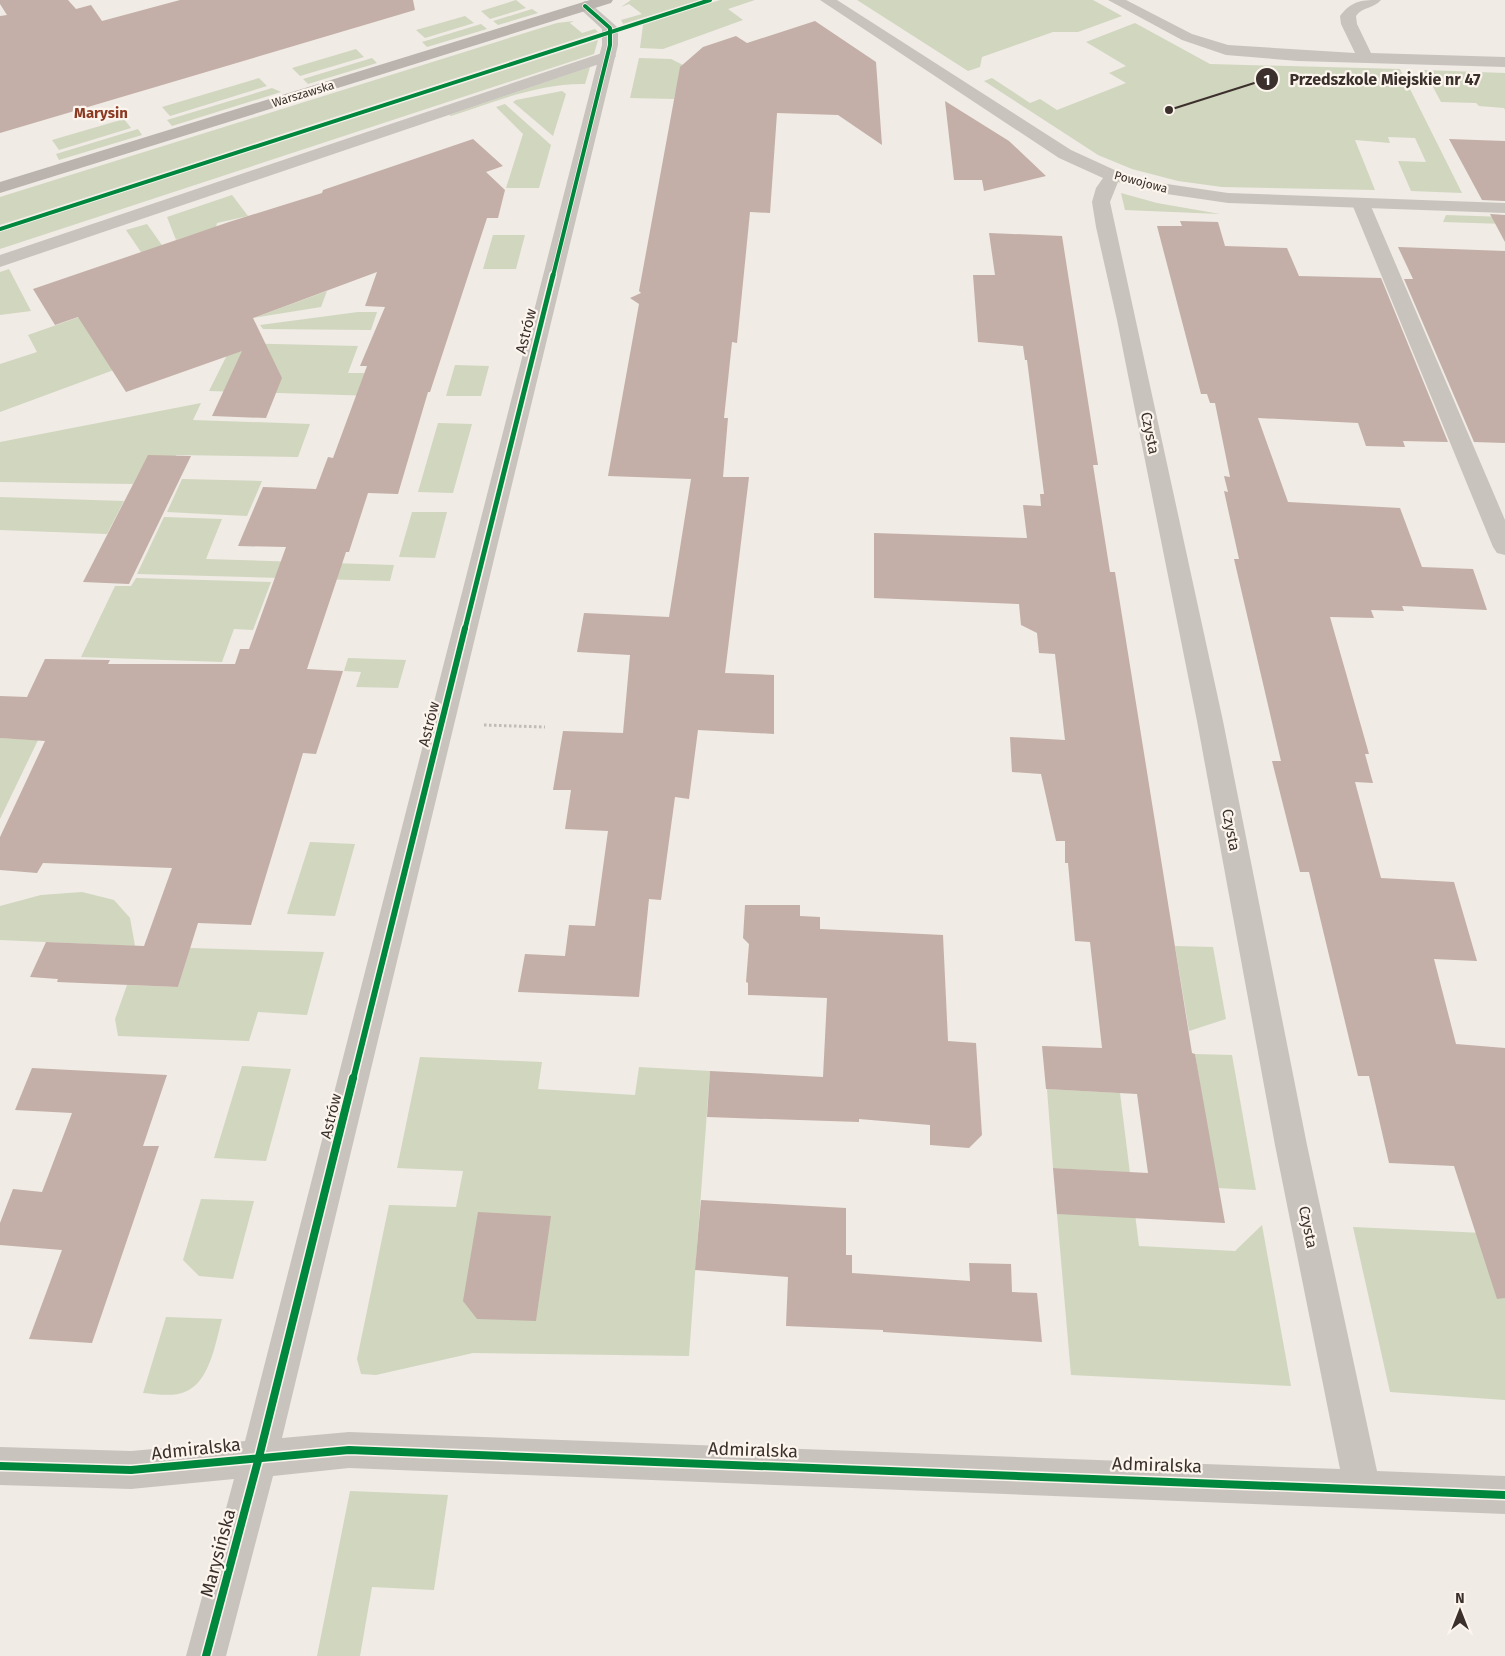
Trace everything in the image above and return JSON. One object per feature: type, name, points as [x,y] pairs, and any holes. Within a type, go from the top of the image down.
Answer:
[{"type":"street","name":"Warszawska","points":[[0,188],[606,0]]},
{"type":"street","name":"Powojowa","points":[[826,0],[1065,154],[1113,176],[1160,188],[1228,198],[1505,208]]},
{"type":"street","points":[[1115,0],[1193,40],[1226,50],[1282,55],[1505,62]]},
{"type":"street","points":[[1365,58],[1348,24],[1348,16],[1354,8],[1374,0]]},
{"type":"street","name":"Astrów","points":[[259,1457],[608,56],[612,35],[610,28],[585,6]]},
{"type":"street","points":[[0,261],[608,56]]},
{"type":"street","name":"Czysta","points":[[1113,176],[1102,195],[1105,227],[1121,292],[1203,687],[1289,1136],[1362,1488]]},
{"type":"street","points":[[1361,204],[1505,547]]},
{"type":"street","name":"Admiralska","points":[[0,1466],[131,1470],[349,1450],[1505,1495]]},
{"type":"street","name":"Marysińska","points":[[206,1656],[259,1457]]},
{"type":"path","points":[[484,725],[545,727]]},
{"type":"green space","points":[[516,0],[526,8],[490,19],[481,11]]},
{"type":"green space","points":[[631,0],[699,0],[623,24],[621,20],[642,14],[629,4],[621,7]]},
{"type":"green space","points":[[720,0],[755,0],[728,9],[743,20],[663,49],[640,48],[643,25]]},
{"type":"green space","points":[[857,0],[1093,0],[1122,16],[1078,32],[1053,32],[982,57],[980,67],[968,71]]},
{"type":"green space","points":[[532,9],[538,13],[498,25],[493,21]]},
{"type":"green space","points":[[465,16],[474,23],[425,38],[416,30]]},
{"type":"green space","points":[[574,21],[570,23],[582,33],[595,29],[598,32],[0,225],[0,197],[557,23]]},
{"type":"green space","points":[[1135,23],[1210,64],[1400,69],[1462,193],[1411,191],[1398,161],[1426,162],[1415,138],[1388,137],[1390,143],[1355,140],[1375,190],[1222,187],[1178,181],[1132,169],[1098,155],[984,81],[992,78],[1030,103],[1040,99],[1057,110],[1126,83],[1109,73],[1126,66],[1086,42]]},
{"type":"green space","points":[[481,24],[487,29],[427,47],[422,42]]},
{"type":"green space","points":[[598,40],[594,54],[0,249],[0,232]]},
{"type":"green space","points":[[356,49],[364,57],[300,76],[292,68]]},
{"type":"green space","points":[[372,58],[377,63],[308,84],[303,79]]},
{"type":"green space","points":[[639,58],[671,59],[683,65],[674,99],[630,98]]},
{"type":"green space","points":[[590,67],[585,84],[534,90],[500,99],[451,116],[449,115]]},
{"type":"green space","points":[[1424,70],[1505,73],[1505,110],[1504,108],[1479,106],[1476,103],[1441,102]]},
{"type":"green space","points":[[259,78],[267,86],[170,116],[162,107]]},
{"type":"green space","points":[[272,88],[281,92],[172,126],[167,120]]},
{"type":"green space","points":[[562,91],[566,94],[553,136],[513,102],[516,100]]},
{"type":"green space","points":[[505,104],[551,145],[539,188],[506,188],[523,134],[496,107]]},
{"type":"green space","points":[[124,119],[131,128],[59,150],[52,140]]},
{"type":"green space","points":[[138,129],[142,135],[59,160],[56,154]]},
{"type":"green space","points":[[1121,193],[1157,203],[1220,214],[1125,210]]},
{"type":"green space","points":[[232,195],[248,216],[217,223],[216,227],[176,240],[167,217]]},
{"type":"green space","points":[[1446,215],[1505,217],[1505,224],[1443,222]]},
{"type":"green space","points":[[147,224],[222,330],[0,412],[0,364],[37,352],[28,335],[79,317],[160,280],[126,230]]},
{"type":"green space","points":[[493,235],[525,235],[516,269],[483,269]]},
{"type":"green space","points":[[9,269],[31,311],[0,315],[0,272]]},
{"type":"green space","points":[[327,291],[321,307],[253,318]]},
{"type":"green space","points":[[358,312],[377,312],[371,330],[263,329],[260,325]]},
{"type":"green space","points":[[233,343],[358,346],[348,373],[383,373],[376,396],[209,391]]},
{"type":"green space","points":[[455,365],[489,366],[481,396],[446,396]]},
{"type":"green space","points":[[201,403],[193,420],[310,424],[298,457],[176,455],[168,472],[140,471],[133,484],[0,482],[0,442]]},
{"type":"green space","points":[[438,423],[472,424],[453,493],[418,492]]},
{"type":"green space","points":[[182,479],[262,481],[247,516],[167,512]]},
{"type":"green space","points":[[0,497],[124,501],[107,534],[0,530]]},
{"type":"green space","points":[[412,512],[447,512],[435,558],[399,557]]},
{"type":"green space","points":[[164,517],[222,519],[206,559],[394,565],[390,581],[137,574]]},
{"type":"green space","points":[[136,578],[271,582],[253,630],[234,629],[222,662],[81,657],[115,586],[131,586]]},
{"type":"green space","points":[[348,658],[406,660],[398,688],[356,687],[361,672],[344,671]]},
{"type":"green space","points":[[0,738],[38,740],[0,819]]},
{"type":"green space","points":[[310,842],[355,844],[335,916],[287,914]]},
{"type":"green space","points":[[82,892],[114,900],[130,918],[135,946],[0,940],[0,906],[41,895]]},
{"type":"green space","points":[[1175,946],[1213,947],[1226,1019],[1189,1031]]},
{"type":"green space","points":[[190,948],[324,952],[307,1015],[258,1012],[249,1041],[118,1036],[115,1019],[127,985],[178,987]]},
{"type":"green space","points":[[1195,1054],[1232,1055],[1256,1190],[1217,1188]]},
{"type":"green space","points":[[420,1057],[542,1062],[538,1089],[635,1095],[639,1067],[710,1071],[689,1356],[473,1353],[376,1375],[361,1374],[357,1359],[389,1205],[456,1207],[463,1171],[397,1168]]},
{"type":"green space","points":[[242,1066],[291,1069],[266,1161],[214,1158]]},
{"type":"green space","points":[[1047,1089],[1120,1093],[1139,1246],[1235,1251],[1262,1225],[1291,1386],[1071,1375],[1057,1214],[1101,1171],[1053,1168]]},
{"type":"green space","points":[[201,1199],[254,1201],[233,1279],[199,1276],[183,1260]]},
{"type":"green space","points":[[1353,1227],[1505,1234],[1505,1400],[1390,1392]]},
{"type":"green space","points":[[166,1317],[222,1319],[209,1364],[197,1384],[189,1390],[178,1394],[143,1393]]},
{"type":"green space","points":[[350,1491],[448,1495],[434,1590],[372,1587],[360,1656],[317,1656]]},
{"type":"building","points":[[0,0],[68,0],[76,9],[91,5],[102,21],[180,0],[413,0],[415,10],[0,133],[0,16],[7,15],[0,4]]},
{"type":"building","points":[[815,21],[876,62],[882,145],[838,115],[777,113],[770,213],[750,212],[737,343],[732,342],[724,418],[728,418],[723,477],[749,477],[725,673],[774,675],[774,734],[698,730],[689,799],[675,797],[661,900],[649,899],[639,997],[518,992],[525,954],[565,956],[569,925],[595,926],[608,831],[565,829],[571,790],[553,790],[563,731],[623,733],[630,655],[577,652],[584,613],[669,617],[691,479],[608,476],[639,304],[630,298],[641,293],[639,291],[680,67],[703,47],[736,36],[747,43]]},
{"type":"building","points":[[945,101],[1009,141],[1046,176],[984,191],[982,180],[954,180]]},
{"type":"building","points":[[473,139],[503,166],[486,172],[505,190],[498,218],[487,218],[430,392],[428,392],[398,494],[368,493],[349,552],[346,552],[307,669],[343,671],[316,754],[303,753],[251,925],[198,923],[178,987],[57,982],[58,979],[30,977],[46,942],[144,946],[172,868],[43,863],[37,873],[0,870],[0,837],[45,741],[0,738],[0,696],[27,697],[45,659],[110,660],[108,664],[235,664],[240,649],[249,649],[286,547],[238,546],[263,487],[316,489],[328,457],[333,458],[367,366],[360,366],[385,307],[365,306],[377,272],[253,318],[282,378],[266,418],[212,416],[242,351],[126,392],[78,317],[55,325],[33,289],[229,222],[322,193],[323,190]]},
{"type":"building","points":[[1449,139],[1505,141],[1505,201],[1482,200]]},
{"type":"building","points":[[1490,214],[1505,215],[1505,242]]},
{"type":"building","points":[[1180,221],[1218,222],[1225,246],[1287,248],[1299,276],[1381,278],[1448,442],[1403,441],[1405,447],[1366,446],[1358,423],[1258,418],[1288,502],[1400,508],[1422,567],[1473,569],[1487,610],[1402,606],[1404,611],[1371,610],[1374,618],[1330,617],[1369,754],[1365,754],[1373,783],[1355,782],[1381,878],[1454,882],[1477,961],[1434,959],[1456,1044],[1505,1048],[1505,1298],[1497,1299],[1454,1166],[1389,1163],[1369,1076],[1358,1076],[1309,872],[1300,872],[1272,761],[1281,761],[1234,559],[1239,559],[1224,491],[1228,492],[1224,476],[1230,477],[1215,403],[1210,403],[1207,394],[1201,394],[1157,226],[1182,226]]},
{"type":"building","points":[[989,233],[1062,236],[1098,465],[1093,465],[1110,572],[1115,572],[1192,1053],[1195,1054],[1225,1223],[1057,1214],[1053,1168],[1148,1173],[1137,1094],[1046,1089],[1042,1046],[1102,1048],[1090,942],[1075,941],[1068,863],[1065,863],[1065,841],[1056,841],[1041,774],[1012,772],[1010,737],[1065,740],[1055,654],[1039,653],[1037,633],[1021,625],[1019,604],[874,598],[874,533],[1027,538],[1023,505],[1041,506],[1040,494],[1044,494],[1027,360],[1025,360],[1023,346],[978,342],[973,275],[995,275]]},
{"type":"building","points":[[1398,247],[1505,251],[1505,443],[1474,442],[1404,279],[1413,279]]},
{"type":"building","points":[[148,455],[191,456],[129,584],[83,582]]},
{"type":"building","points":[[745,905],[800,905],[800,916],[820,917],[820,929],[943,935],[948,1041],[976,1043],[982,1135],[969,1148],[930,1145],[930,1125],[859,1119],[859,1122],[707,1117],[710,1071],[823,1077],[827,998],[748,995],[748,983],[746,982],[749,944],[743,938]]},
{"type":"building","points":[[32,1068],[167,1075],[143,1146],[159,1146],[92,1343],[29,1339],[62,1250],[0,1245],[0,1223],[13,1189],[42,1192],[72,1113],[15,1110]]},
{"type":"building","points":[[701,1200],[846,1208],[846,1255],[852,1255],[852,1273],[970,1281],[969,1263],[1011,1264],[1012,1292],[1037,1293],[1042,1342],[883,1332],[883,1330],[786,1326],[788,1277],[695,1270]]},
{"type":"building","points":[[478,1212],[551,1216],[536,1321],[477,1319],[463,1301]]},
{"type":"cycle path","points":[[0,229],[710,0]]},
{"type":"cycle path","points":[[206,1656],[259,1457],[610,45],[610,28],[585,6]]},
{"type":"cycle path","points":[[0,1466],[131,1470],[349,1450],[956,1472],[1505,1495]]},
{"type":"place","name":"Przedszkole Miejskie nr 47","points":[[1169,110]]},
{"type":"district","name":"Marysin","points":[[101,113]]}]
